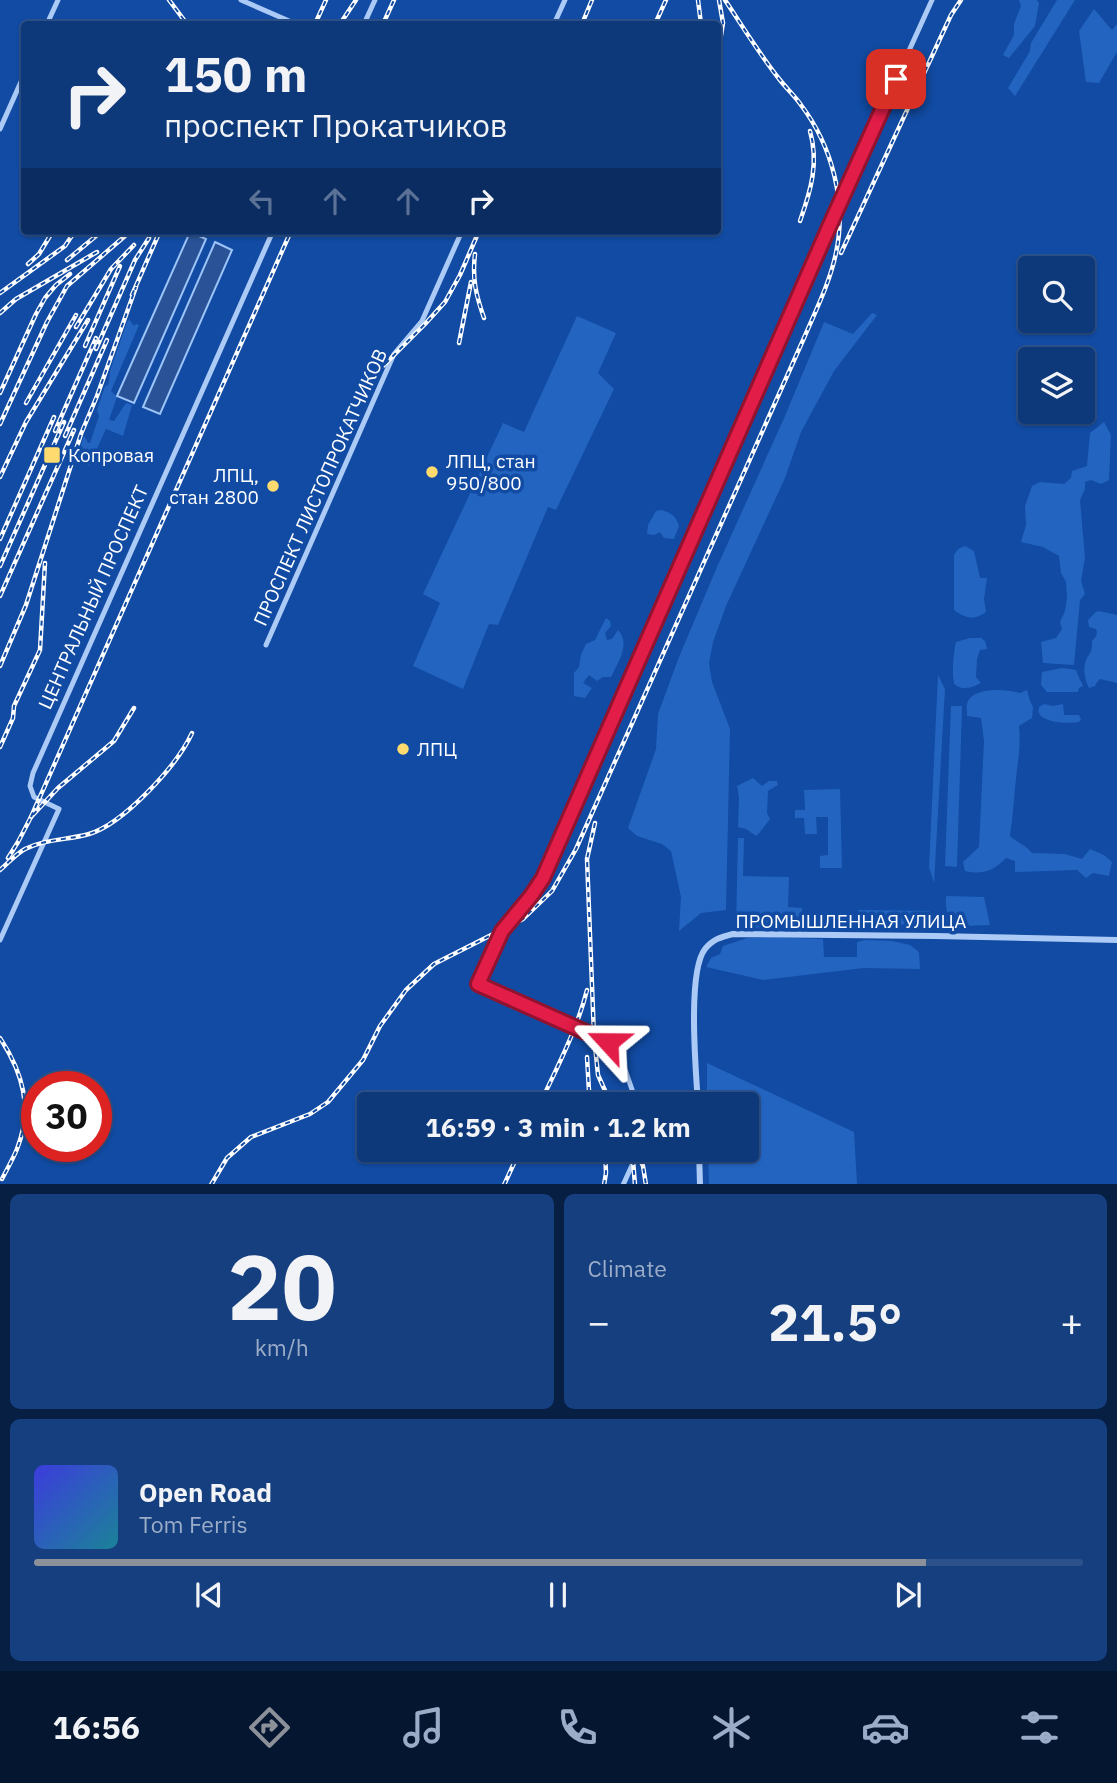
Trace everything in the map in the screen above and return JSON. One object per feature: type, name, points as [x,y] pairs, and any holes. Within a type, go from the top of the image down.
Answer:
[{"type":"street","points":[[48,21],[58,0]]},
{"type":"street","points":[[241,0],[289,21]]},
{"type":"street","points":[[365,21],[375,0]]},
{"type":"street","points":[[556,21],[565,0]]},
{"type":"street","points":[[633,1092],[619,1052],[608,1042],[478,984],[502,931],[543,878],[829,227],[932,0]]},
{"type":"street","points":[[0,129],[21,82]]},
{"type":"street","name":"ЦЕНТРАЛЬНЫЙ ПРОСПЕКТ","points":[[0,940],[59,809],[34,797],[30,786],[33,773],[271,235]]},
{"type":"street","name":"ПРОСПЕКТ ЛИСТОПРОКАТЧИКОВ","points":[[266,645],[394,354],[422,321],[460,235]]},
{"type":"street","name":"ПРОМЫШЛЕННАЯ УЛИЦА","points":[[698,1092],[694,1003],[696,970],[703,950],[715,939],[733,934],[1117,940]]},
{"type":"street","points":[[623,1184],[634,1162]]},
{"type":"street","points":[[699,1162],[700,1184]]},
{"type":"shaded area","points":[[1019,0],[1037,0],[1039,3],[1035,26],[1009,58],[1003,55],[1014,35],[1014,24],[1021,6]]},
{"type":"shaded area","points":[[1057,0],[1075,0],[1015,96],[1008,88]]},
{"type":"shaded area","points":[[1094,9],[1112,30],[1117,24],[1117,52],[1099,83],[1086,82],[1079,31]]},
{"type":"shaded area","points":[[189,235],[206,239],[134,403],[117,396]]},
{"type":"shaded area","points":[[215,242],[232,250],[160,414],[143,407]]},
{"type":"shaded area","points":[[872,313],[877,315],[834,371],[801,432],[785,478],[726,606],[713,642],[709,663],[712,682],[730,729],[726,910],[701,913],[679,931],[681,897],[671,851],[662,844],[637,836],[628,828],[656,749],[658,714],[717,567],[824,322],[853,334]]},
{"type":"shaded area","points":[[577,316],[616,333],[598,373],[614,389],[556,510],[548,507],[498,625],[489,624],[463,689],[413,666],[440,603],[423,594],[503,423],[524,432]]},
{"type":"shaded area","points":[[129,319],[134,326],[139,325],[111,391],[117,397],[109,420],[114,421],[126,403],[132,405],[123,436],[106,429],[89,466],[85,463],[75,464],[84,436],[90,443],[99,416],[97,410]]},
{"type":"shaded area","points":[[1104,422],[1111,435],[1109,480],[1101,484],[1091,480],[1085,482],[1080,500],[1085,558],[1081,581],[1085,594],[1080,600],[1074,665],[1043,663],[1041,642],[1056,638],[1062,629],[1060,622],[1067,598],[1066,582],[1061,573],[1059,556],[1043,547],[1021,542],[1026,525],[1025,506],[1032,486],[1040,482],[1064,484],[1071,478],[1072,471],[1087,466],[1090,433]]},
{"type":"shaded area","points":[[662,510],[673,515],[678,523],[674,539],[664,538],[660,532],[647,534],[648,525],[656,511]]},
{"type":"shaded area","points":[[965,546],[974,551],[980,578],[987,578],[984,599],[986,612],[974,617],[966,617],[954,610],[954,555],[958,549]]},
{"type":"shaded area","points":[[1099,611],[1117,615],[1117,683],[1100,679],[1095,686],[1089,688],[1084,667],[1097,632],[1089,627],[1088,620]]},
{"type":"shaded area","points":[[606,618],[611,626],[605,633],[607,640],[612,639],[618,630],[622,635],[620,659],[611,677],[603,677],[597,681],[589,675],[583,683],[592,688],[585,698],[574,696],[574,673],[579,667],[581,655],[586,644],[595,640]]},
{"type":"shaded area","points":[[981,638],[987,649],[980,650],[977,659],[976,677],[981,683],[964,688],[954,684],[954,652],[956,642]]},
{"type":"shaded area","points":[[1062,668],[1076,670],[1083,686],[1078,692],[1047,692],[1041,685],[1042,672]]},
{"type":"shaded area","points":[[938,675],[945,689],[934,883],[929,867]]},
{"type":"shaded area","points":[[990,690],[1020,693],[1027,690],[1033,707],[1032,718],[1019,726],[1020,740],[1010,836],[1032,853],[1065,854],[1082,859],[1090,849],[1112,862],[1109,876],[1093,873],[1086,878],[1077,870],[1015,872],[1015,861],[1006,858],[987,871],[965,871],[963,862],[979,847],[984,741],[981,718],[967,716],[967,704],[976,694]]},
{"type":"shaded area","points":[[1044,704],[1063,704],[1064,715],[1079,715],[1081,719],[1079,722],[1070,723],[1046,719],[1039,712],[1039,707]]},
{"type":"shaded area","points":[[951,706],[962,706],[957,867],[945,866]]},
{"type":"shaded area","points":[[753,778],[762,786],[769,781],[777,781],[778,785],[768,791],[767,813],[770,819],[756,836],[738,827],[737,786]]},
{"type":"shaded area","points":[[840,789],[842,868],[820,868],[820,856],[828,855],[828,817],[816,817],[817,834],[805,834],[804,818],[795,818],[795,810],[805,810],[804,790]]},
{"type":"shaded area","points":[[738,838],[744,838],[743,876],[789,877],[788,907],[802,908],[802,928],[736,927]]},
{"type":"shaded area","points":[[946,896],[984,897],[990,925],[957,924],[948,915]]},
{"type":"shaded area","points":[[858,910],[930,911],[927,925],[858,924]]},
{"type":"shaded area","points":[[747,938],[823,939],[824,957],[857,957],[857,942],[892,941],[910,945],[919,952],[920,969],[864,968],[763,980],[706,967],[711,958],[720,954],[723,946]]},
{"type":"shaded area","points":[[707,1063],[854,1132],[857,1184],[709,1184],[708,1162],[759,1162],[759,1092],[707,1092]]},
{"type":"railway","points":[[169,0],[185,21]]},
{"type":"railway","points":[[316,21],[326,0]]},
{"type":"railway","points":[[342,21],[356,0]]},
{"type":"railway","points":[[384,21],[394,0]]},
{"type":"railway","points":[[583,21],[592,0]]},
{"type":"railway","points":[[656,21],[666,0]]},
{"type":"railway","points":[[698,0],[701,21]]},
{"type":"railway","points":[[719,0],[723,23],[721,35]]},
{"type":"railway","points":[[212,1184],[227,1158],[251,1137],[310,1114],[328,1102],[363,1060],[380,1026],[406,990],[434,964],[523,919],[552,891],[576,849],[818,306],[833,264],[839,234],[838,195],[829,156],[812,121],[765,61],[725,0]]},
{"type":"railway","points":[[841,253],[951,15],[961,0]]},
{"type":"railway","points":[[800,221],[814,165],[810,131]]},
{"type":"railway","points":[[28,264],[39,254],[51,235]]},
{"type":"railway","points":[[0,293],[65,246],[72,235]]},
{"type":"railway","points":[[67,260],[97,235]]},
{"type":"railway","points":[[132,295],[158,235]]},
{"type":"railway","points":[[31,817],[289,235]]},
{"type":"railway","points":[[357,392],[445,302],[477,235]]},
{"type":"railway","points":[[0,424],[47,322],[67,286],[125,236]]},
{"type":"railway","points":[[96,349],[135,260],[149,238]]},
{"type":"railway","points":[[76,327],[111,269],[134,245]]},
{"type":"railway","points":[[0,313],[16,299],[97,252]]},
{"type":"railway","points":[[475,254],[475,287],[484,318]]},
{"type":"railway","points":[[85,346],[120,266]]},
{"type":"railway","points":[[0,393],[45,298],[70,274]]},
{"type":"railway","points":[[459,343],[471,282]]},
{"type":"railway","points":[[0,666],[26,605],[81,434],[136,287]]},
{"type":"railway","points":[[26,403],[76,315]]},
{"type":"railway","points":[[0,477],[26,422],[88,320]]},
{"type":"railway","points":[[55,431],[96,338]]},
{"type":"railway","points":[[65,436],[107,340]]},
{"type":"railway","points":[[0,539],[54,417]]},
{"type":"railway","points":[[0,566],[64,422]]},
{"type":"railway","points":[[0,596],[74,430]]},
{"type":"railway","points":[[0,747],[13,718],[14,706],[40,650],[45,563]]},
{"type":"railway","points":[[8,858],[31,817],[58,788],[114,741],[134,708]]},
{"type":"railway","points":[[0,870],[25,849],[40,843],[89,834],[117,819],[162,777],[192,733]]},
{"type":"railway","points":[[595,823],[587,859],[594,1036],[598,1075],[606,1092]]},
{"type":"railway","points":[[545,1092],[572,1034],[587,990]]},
{"type":"railway","points":[[0,1038],[15,1064],[25,1105],[22,1134],[2,1179]]},
{"type":"railway","points":[[587,1057],[589,1092]]},
{"type":"railway","points":[[504,1184],[515,1162]]},
{"type":"railway","points":[[604,1184],[606,1162]]},
{"type":"railway","points":[[633,1162],[635,1184]]},
{"type":"railway","points":[[641,1162],[646,1184]]},
{"type":"place","name":"Копровая","points":[[52,455]]},
{"type":"place","name":"ЛПЦ, стан 950/800","points":[[432,472]]},
{"type":"place","name":"ЛПЦ, стан 2800","points":[[273,486]]},
{"type":"place","name":"ЛПЦ","points":[[403,749]]},
{"type":"route","points":[[608,1042],[478,984],[502,931],[543,878],[896,79]]}]
